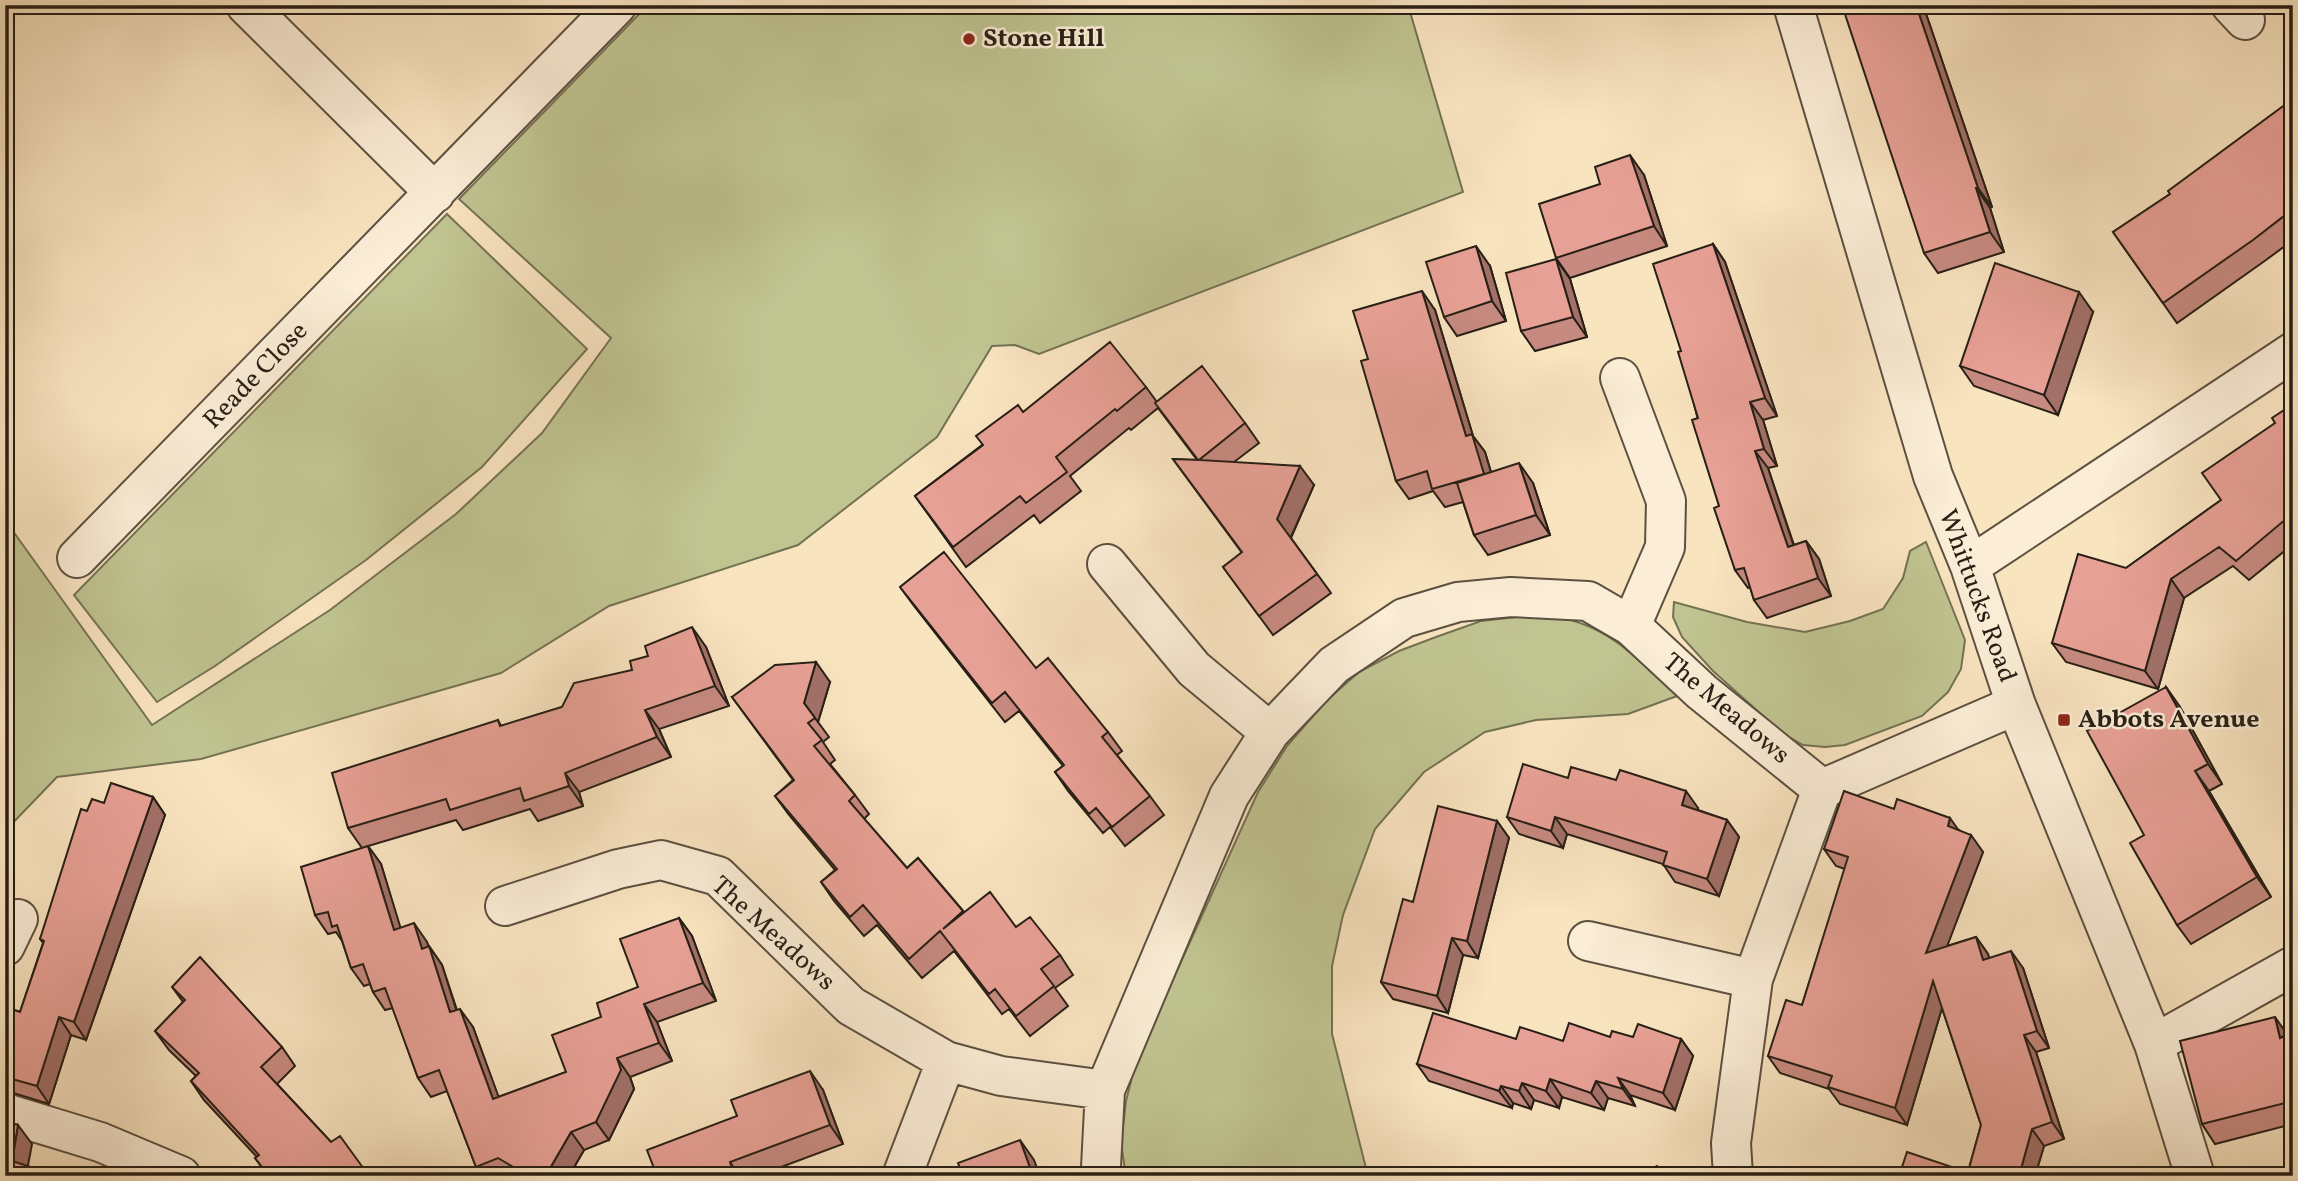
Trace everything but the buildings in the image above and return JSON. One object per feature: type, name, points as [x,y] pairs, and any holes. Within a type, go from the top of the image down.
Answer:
[{"type":"street","points":[[246,5],[435,193]]},
{"type":"street","name":"Reade Close","points":[[77,558],[617,5]]},
{"type":"street","name":"Whittucks Road","points":[[1793,5],[1933,476],[1970,566],[2016,705],[2154,1044],[2195,1176]]},
{"type":"street","points":[[1970,566],[2293,352]]},
{"type":"street","points":[[1620,377],[1666,501],[1665,547],[1630,626]]},
{"type":"street","points":[[1107,564],[1194,668],[1270,733]]},
{"type":"street","name":"The Meadows","points":[[1103,1176],[1101,1167],[1105,1090],[1229,796],[1270,733],[1334,665],[1404,618],[1458,602],[1511,597],[1588,601],[1630,626],[1702,692],[1822,789]]},
{"type":"street","points":[[1733,1176],[1731,1143],[1753,979],[1822,789],[2016,705]]},
{"type":"street","name":"The Meadows","points":[[505,906],[618,869],[662,860],[718,876],[851,1006],[946,1061],[1001,1076],[1105,1090]]},
{"type":"street","points":[[1588,941],[1753,979]]},
{"type":"street","points":[[2154,1044],[2293,967]]},
{"type":"street","points":[[902,1176],[946,1061]]},
{"type":"street","points":[[5,1113],[100,1142],[181,1176]]},
{"type":"green space","points":[[648,5],[1408,5],[1463,192],[1039,354],[1015,345],[992,346],[937,437],[798,545],[609,606],[501,673],[201,759],[57,777],[5,831],[5,520],[152,725],[330,610],[456,514],[542,433],[611,338],[459,199]]},
{"type":"green space","points":[[447,214],[587,349],[482,467],[366,560],[215,666],[157,702],[74,595]]},
{"type":"green space","points":[[1926,542],[1965,640],[1961,669],[1948,692],[1922,716],[1845,745],[1803,745],[1782,733],[1713,671],[1682,637],[1673,617],[1674,602],[1747,622],[1805,632],[1850,621],[1883,609],[1903,578],[1910,551]]},
{"type":"green space","points":[[1555,617],[1591,627],[1622,646],[1677,696],[1628,714],[1536,720],[1485,732],[1424,772],[1375,829],[1343,915],[1332,966],[1332,1034],[1366,1176],[1126,1176],[1121,1144],[1126,1101],[1136,1061],[1258,792],[1287,746],[1326,701],[1359,672],[1399,651],[1481,621]]},
{"type":"place","name":"Stone Hill","points":[[969,39]]},
{"type":"place","name":"Abbots Avenue","points":[[2064,720]]}]
